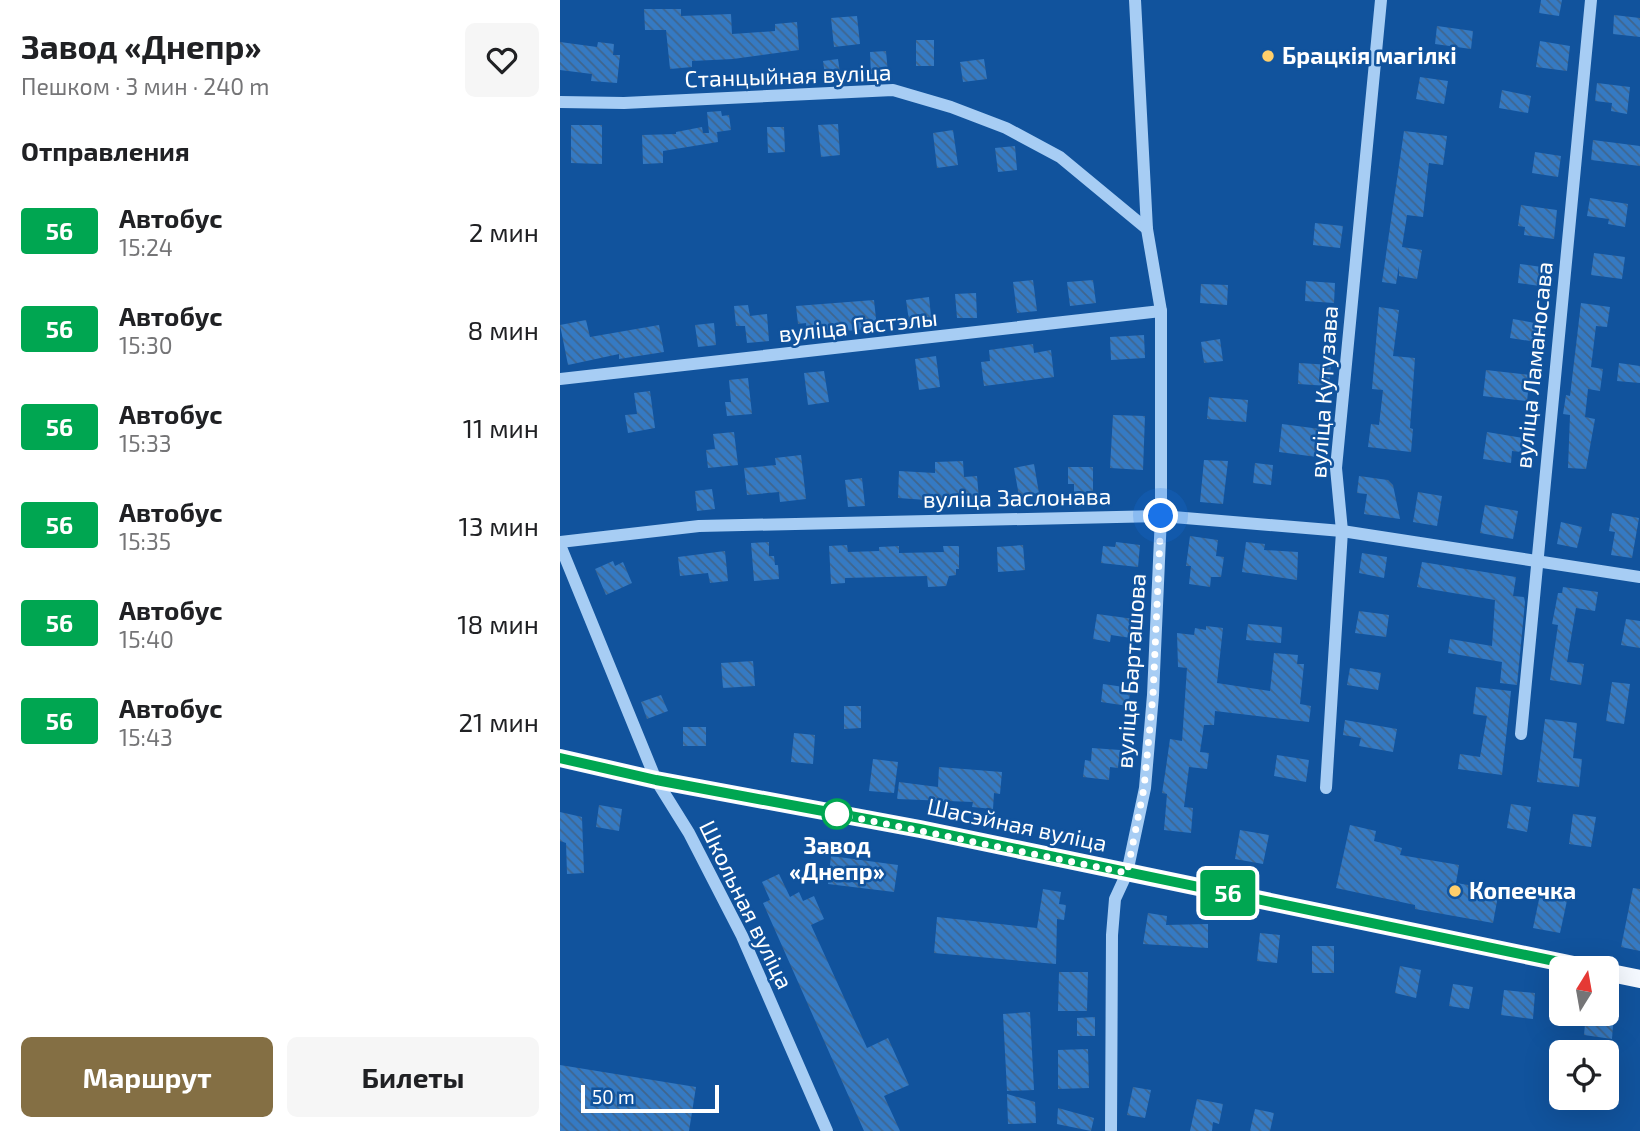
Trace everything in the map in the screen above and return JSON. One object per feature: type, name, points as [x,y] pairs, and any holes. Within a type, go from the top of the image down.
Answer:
[{"type":"main road","name":"Шасэйная вуліца","points":[[560,758],[656,780],[920,829],[1549,960]]},
{"type":"main road","points":[[1619,975],[1640,979]]},
{"type":"street","name":"вуліца Барташова","points":[[1111,1131],[1112,935],[1115,899],[1127,873],[1144,788],[1153,695],[1161,516],[1161,311],[1147,229],[1135,0]]},
{"type":"street","name":"вуліца Кутузава","points":[[1326,788],[1342,531],[1336,468],[1381,0]]},
{"type":"street","name":"вуліца Ламаносава","points":[[1521,734],[1535,560],[1591,0]]},
{"type":"street","name":"Станцыйная вуліца","points":[[560,102],[624,103],[892,90],[962,111],[1006,128],[1060,157],[1147,229]]},
{"type":"street","name":"вуліца Гастэлы","points":[[560,379],[1161,311]]},
{"type":"street","name":"вуліца Заслонава","points":[[560,543],[699,526],[1161,516],[1342,531],[1640,577]]},
{"type":"street","name":"Школьная вуліца","points":[[560,543],[656,780],[689,834],[742,936],[827,1131]]},
{"type":"building","points":[[1541,0],[1562,0],[1559,16],[1539,13]]},
{"type":"building","points":[[644,9],[681,9],[681,16],[731,14],[732,34],[775,31],[775,24],[797,22],[799,50],[733,59],[692,61],[692,67],[670,69],[666,30],[645,30]]},
{"type":"building","points":[[1614,15],[1640,18],[1640,37],[1613,34]]},
{"type":"building","points":[[857,16],[860,44],[834,47],[831,18]]},
{"type":"building","points":[[1437,26],[1473,31],[1471,49],[1435,44]]},
{"type":"building","points":[[916,40],[934,40],[934,66],[916,66]]},
{"type":"building","points":[[1540,41],[1570,46],[1567,71],[1536,67]]},
{"type":"building","points":[[560,42],[597,47],[598,42],[614,44],[613,55],[620,55],[617,83],[591,81],[592,74],[560,70]]},
{"type":"building","points":[[886,51],[888,73],[871,74],[870,52]]},
{"type":"building","points":[[838,59],[841,80],[826,82],[823,61]]},
{"type":"building","points":[[984,59],[987,79],[963,82],[960,62]]},
{"type":"building","points":[[1420,77],[1448,81],[1444,104],[1416,99]]},
{"type":"building","points":[[1597,83],[1630,87],[1627,114],[1611,111],[1612,103],[1595,101]]},
{"type":"building","points":[[1502,90],[1531,96],[1528,113],[1499,108]]},
{"type":"building","points":[[721,111],[722,116],[729,115],[731,130],[717,132],[718,142],[663,151],[663,163],[643,164],[642,135],[676,134],[702,127],[703,133],[709,133],[707,112]]},
{"type":"building","points":[[838,124],[840,155],[821,157],[818,125]]},
{"type":"building","points":[[571,125],[602,125],[602,164],[571,163]]},
{"type":"building","points":[[767,127],[784,127],[785,152],[768,153]]},
{"type":"building","points":[[953,130],[958,165],[937,168],[933,133]]},
{"type":"building","points":[[1404,131],[1447,136],[1443,165],[1429,163],[1423,217],[1407,215],[1402,247],[1422,250],[1417,279],[1399,276],[1399,266],[1396,284],[1382,282]]},
{"type":"building","points":[[1593,140],[1640,146],[1640,166],[1591,160]]},
{"type":"building","points":[[1015,146],[1017,170],[998,172],[995,148]]},
{"type":"building","points":[[1535,152],[1561,156],[1558,177],[1532,173]]},
{"type":"building","points":[[1590,198],[1628,204],[1625,227],[1608,224],[1609,219],[1587,216]]},
{"type":"building","points":[[1521,205],[1557,210],[1554,239],[1524,235],[1525,227],[1518,226]]},
{"type":"building","points":[[1315,223],[1343,226],[1340,248],[1313,245]]},
{"type":"building","points":[[1594,253],[1625,257],[1622,279],[1591,275]]},
{"type":"building","points":[[1520,264],[1549,268],[1547,287],[1518,283]]},
{"type":"building","points":[[1033,280],[1037,311],[1017,313],[1013,282]]},
{"type":"building","points":[[1093,280],[1096,303],[1070,306],[1067,282]]},
{"type":"building","points":[[1306,281],[1335,283],[1334,303],[1305,301]]},
{"type":"building","points":[[1201,284],[1228,285],[1227,305],[1200,303]]},
{"type":"building","points":[[976,293],[977,318],[957,318],[955,294]]},
{"type":"building","points":[[929,297],[932,325],[910,328],[906,300]]},
{"type":"building","points":[[874,300],[877,328],[807,335],[806,323],[798,324],[796,306]]},
{"type":"building","points":[[1581,303],[1610,307],[1607,327],[1596,326],[1591,367],[1603,369],[1600,391],[1588,389],[1585,417],[1595,419],[1586,469],[1568,468],[1570,415],[1563,414],[1566,395],[1570,396]]},
{"type":"building","points":[[748,305],[750,316],[767,314],[769,341],[747,343],[745,326],[736,326],[734,306]]},
{"type":"building","points":[[1379,307],[1399,310],[1393,356],[1415,358],[1411,452],[1368,447],[1371,424],[1379,425],[1383,390],[1372,389]]},
{"type":"building","points":[[1513,319],[1546,325],[1543,343],[1510,338]]},
{"type":"building","points":[[586,320],[590,337],[659,325],[664,352],[619,359],[619,354],[568,365],[560,325]]},
{"type":"building","points":[[714,323],[716,345],[698,347],[695,325]]},
{"type":"building","points":[[1144,335],[1145,358],[1111,360],[1110,337]]},
{"type":"building","points":[[1220,339],[1223,361],[1204,363],[1201,342]]},
{"type":"building","points":[[1033,344],[1034,353],[1051,350],[1054,377],[984,386],[981,362],[990,361],[989,350]]},
{"type":"building","points":[[936,356],[940,387],[919,390],[915,359]]},
{"type":"building","points":[[1299,363],[1331,365],[1329,386],[1298,384]]},
{"type":"building","points":[[1619,363],[1640,366],[1640,383],[1617,381]]},
{"type":"building","points":[[1486,370],[1530,375],[1527,401],[1483,396]]},
{"type":"building","points":[[824,371],[829,402],[808,405],[804,373]]},
{"type":"building","points":[[748,378],[752,414],[727,416],[725,402],[731,402],[729,380]]},
{"type":"building","points":[[650,391],[655,428],[628,433],[625,415],[637,414],[634,393]]},
{"type":"building","points":[[1209,397],[1248,400],[1246,422],[1207,419]]},
{"type":"building","points":[[1113,415],[1145,416],[1143,470],[1110,468]]},
{"type":"building","points":[[1282,424],[1320,429],[1317,457],[1279,452]]},
{"type":"building","points":[[734,432],[738,465],[708,468],[706,450],[715,449],[713,434]]},
{"type":"building","points":[[1487,432],[1523,438],[1521,452],[1512,451],[1511,463],[1483,459]]},
{"type":"building","points":[[801,455],[806,499],[780,502],[779,492],[747,495],[744,468],[776,465],[775,458]]},
{"type":"building","points":[[1204,460],[1228,461],[1223,504],[1200,502]]},
{"type":"building","points":[[963,461],[964,477],[977,476],[979,499],[941,501],[898,498],[899,471],[935,473],[935,462]]},
{"type":"building","points":[[1255,463],[1273,465],[1271,485],[1253,483]]},
{"type":"building","points":[[1034,464],[1039,493],[1019,496],[1014,468]]},
{"type":"building","points":[[1068,467],[1093,467],[1093,493],[1074,493],[1074,484],[1068,484]]},
{"type":"building","points":[[1359,476],[1388,480],[1393,485],[1400,519],[1364,514],[1367,494],[1357,493]]},
{"type":"building","points":[[862,478],[865,506],[848,507],[845,480]]},
{"type":"building","points":[[712,489],[715,509],[697,511],[695,491]]},
{"type":"building","points":[[1418,492],[1442,496],[1437,526],[1413,522]]},
{"type":"building","points":[[1485,505],[1518,511],[1513,539],[1480,533]]},
{"type":"building","points":[[1612,513],[1639,518],[1632,558],[1611,555],[1615,532],[1609,531]]},
{"type":"building","points":[[1561,522],[1582,527],[1577,548],[1557,544]]},
{"type":"building","points":[[1190,536],[1218,540],[1216,556],[1224,557],[1221,577],[1211,577],[1210,587],[1189,584],[1191,566],[1186,566]]},
{"type":"building","points":[[769,542],[769,556],[774,556],[775,565],[778,565],[779,579],[754,581],[751,543]]},
{"type":"building","points":[[1116,542],[1140,545],[1138,567],[1101,563],[1103,546],[1115,547]]},
{"type":"building","points":[[1246,542],[1265,544],[1264,550],[1298,552],[1297,580],[1242,572]]},
{"type":"building","points":[[847,545],[848,552],[879,551],[879,547],[899,546],[899,553],[944,552],[943,546],[959,546],[959,569],[956,569],[956,575],[949,576],[946,586],[928,587],[927,576],[845,578],[845,583],[831,584],[829,546]]},
{"type":"building","points":[[1023,545],[1025,570],[998,572],[997,547]]},
{"type":"building","points":[[725,551],[728,581],[710,583],[708,573],[680,576],[678,557]]},
{"type":"building","points":[[1362,553],[1387,557],[1384,578],[1359,573]]},
{"type":"building","points":[[613,561],[615,566],[623,562],[632,583],[606,595],[595,569]]},
{"type":"building","points":[[1422,562],[1516,577],[1513,596],[1524,597],[1525,602],[1517,685],[1500,683],[1502,662],[1448,653],[1450,639],[1492,646],[1495,600],[1417,587]]},
{"type":"building","points":[[1563,587],[1598,592],[1595,611],[1576,608],[1567,662],[1584,664],[1581,685],[1550,680],[1558,625],[1552,624],[1558,593],[1562,593]]},
{"type":"building","points":[[1359,611],[1389,615],[1386,637],[1355,633]]},
{"type":"building","points":[[1097,614],[1134,619],[1131,638],[1111,635],[1110,642],[1093,639]]},
{"type":"building","points":[[1626,619],[1640,621],[1640,648],[1621,645]]},
{"type":"building","points":[[1248,624],[1282,627],[1281,643],[1246,640]]},
{"type":"building","points":[[1206,626],[1223,628],[1217,683],[1270,691],[1274,653],[1298,655],[1297,664],[1304,664],[1300,704],[1311,706],[1309,722],[1215,711],[1214,725],[1204,725],[1200,752],[1209,753],[1207,769],[1189,767],[1184,807],[1193,808],[1191,833],[1164,830],[1167,794],[1162,793],[1170,739],[1182,741],[1187,668],[1178,667],[1177,633],[1194,635],[1195,628],[1206,630]]},
{"type":"building","points":[[753,661],[755,686],[723,688],[721,663]]},
{"type":"building","points":[[1350,668],[1381,673],[1378,690],[1347,685]]},
{"type":"building","points":[[1612,682],[1630,684],[1624,724],[1606,721]]},
{"type":"building","points":[[1103,684],[1131,688],[1128,706],[1101,702]]},
{"type":"building","points":[[1476,687],[1511,691],[1502,775],[1458,769],[1460,754],[1480,757],[1487,716],[1473,714]]},
{"type":"building","points":[[661,695],[668,711],[647,719],[641,702]]},
{"type":"building","points":[[844,706],[861,706],[861,728],[844,729]]},
{"type":"building","points":[[1545,719],[1577,723],[1573,758],[1582,759],[1579,787],[1537,782]]},
{"type":"building","points":[[1345,720],[1397,729],[1393,752],[1359,746],[1361,738],[1343,735]]},
{"type":"building","points":[[683,727],[706,727],[706,746],[683,746]]},
{"type":"building","points":[[794,733],[815,735],[813,764],[791,762]]},
{"type":"building","points":[[1092,748],[1120,750],[1118,768],[1110,767],[1109,780],[1083,777],[1085,760],[1091,761]]},
{"type":"building","points":[[1277,755],[1309,760],[1306,782],[1274,776]]},
{"type":"building","points":[[873,759],[898,762],[894,793],[869,791]]},
{"type":"building","points":[[939,767],[1002,772],[1000,794],[994,793],[993,809],[972,807],[973,802],[897,799],[899,782],[938,787]]},
{"type":"building","points":[[1511,804],[1531,807],[1527,832],[1507,828]]},
{"type":"building","points":[[599,805],[622,809],[619,831],[596,827]]},
{"type":"building","points":[[560,812],[582,817],[584,873],[567,874],[566,843],[560,841]]},
{"type":"building","points":[[1573,814],[1596,817],[1591,847],[1569,844]]},
{"type":"building","points":[[1350,825],[1376,831],[1374,841],[1402,848],[1400,855],[1459,865],[1456,883],[1493,889],[1492,895],[1498,896],[1493,923],[1415,909],[1415,905],[1336,888]]},
{"type":"building","points":[[1240,830],[1269,835],[1263,864],[1235,859]]},
{"type":"building","points":[[831,856],[898,865],[894,892],[828,884]]},
{"type":"building","points":[[779,874],[790,897],[799,892],[803,901],[814,896],[824,919],[811,925],[867,1048],[888,1038],[909,1085],[884,1096],[900,1131],[864,1131],[763,903],[770,900],[762,882]]},
{"type":"building","points":[[1633,888],[1640,889],[1640,951],[1621,947]]},
{"type":"building","points":[[1043,889],[1061,892],[1059,904],[1066,905],[1064,920],[1057,919],[1056,964],[934,953],[937,917],[1037,928]]},
{"type":"building","points":[[1541,890],[1568,896],[1560,933],[1533,928]]},
{"type":"building","points":[[1148,913],[1167,916],[1166,925],[1208,924],[1208,948],[1143,944]]},
{"type":"building","points":[[1260,933],[1280,935],[1277,963],[1257,961]]},
{"type":"building","points":[[1312,946],[1334,946],[1334,973],[1312,973]]},
{"type":"building","points":[[1400,966],[1421,970],[1416,998],[1395,993]]},
{"type":"building","points":[[1059,972],[1088,972],[1087,1011],[1058,1011]]},
{"type":"building","points":[[1453,984],[1473,987],[1469,1009],[1449,1006]]},
{"type":"building","points":[[1504,990],[1535,993],[1533,1019],[1501,1015]]},
{"type":"building","points":[[1030,1012],[1034,1090],[1007,1091],[1003,1014]]},
{"type":"building","points":[[1095,1017],[1095,1036],[1077,1036],[1077,1018]]},
{"type":"building","points":[[1585,1026],[1613,1026],[1612,1039],[1584,1035]]},
{"type":"building","points":[[1088,1049],[1089,1088],[1058,1089],[1058,1050]]},
{"type":"building","points":[[560,1065],[696,1087],[689,1131],[560,1131]]},
{"type":"building","points":[[1133,1087],[1151,1090],[1145,1118],[1127,1115]]},
{"type":"building","points":[[1007,1094],[1035,1102],[1036,1123],[1008,1124]]},
{"type":"building","points":[[1197,1099],[1223,1104],[1219,1124],[1213,1122],[1212,1131],[1190,1131]]},
{"type":"building","points":[[1058,1108],[1094,1118],[1091,1131],[1057,1124]]},
{"type":"building","points":[[1255,1109],[1274,1113],[1270,1131],[1250,1131]]},
{"type":"bus line","name":"56","points":[[560,758],[656,780],[920,829],[1549,960]]},
{"type":"place","name":"Брацкія магілкі","points":[[1268,56]]},
{"type":"place","name":"Завод «Днепр»","points":[[837,814]]},
{"type":"place","name":"Копеечка","points":[[1455,891]]},
{"type":"route","points":[[837,814],[1127,873],[1144,788],[1153,695],[1161,516]]}]
